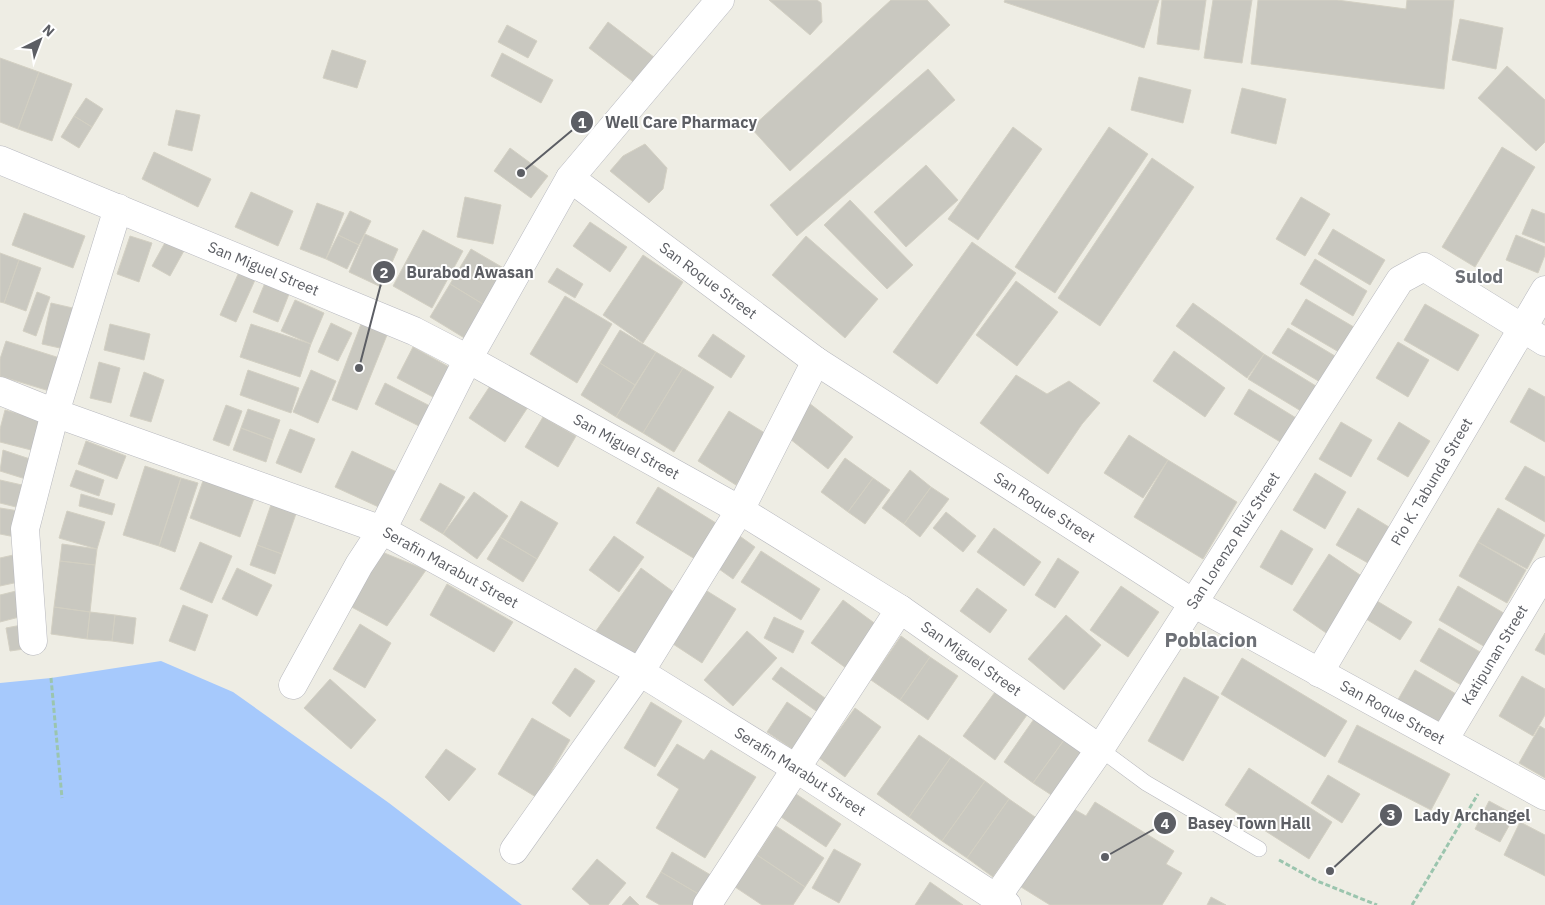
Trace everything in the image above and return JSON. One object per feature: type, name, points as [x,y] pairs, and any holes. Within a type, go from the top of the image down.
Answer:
[{"type":"street","name":"Serafin Marabut Street","points":[[720,0],[570,178],[468,359],[382,530],[640,672],[797,769],[1002,902]]},
{"type":"street","name":"San Miguel Street","points":[[0,160],[414,331],[468,359],[740,510],[900,609],[1100,749]]},
{"type":"street","name":"San Roque Street","points":[[570,178],[816,361],[1193,603],[1545,796]]},
{"type":"street","points":[[33,641],[24,529],[55,413],[118,208]]},
{"type":"street","name":"San Lorenzo Ruiz Street","points":[[1002,902],[1400,280],[1424,267],[1534,335]]},
{"type":"street","name":"Pio K. Tabunda Street","points":[[1319,673],[1534,335],[1545,290]]},
{"type":"street","points":[[514,850],[640,672],[740,510],[816,361]]},
{"type":"street","points":[[0,391],[55,413],[382,530],[359,565],[293,685]]},
{"type":"street","name":"Katipunan Street","points":[[1444,740],[1545,571]]},
{"type":"street","points":[[707,905],[900,609]]},
{"type":"lane","points":[[1100,749],[1146,783],[1259,849]]},
{"type":"path","points":[[51,678],[62,798]]},
{"type":"path","points":[[1412,905],[1478,795]]},
{"type":"path","points":[[1259,849],[1317,881],[1377,905]]},
{"type":"water","points":[[161,661],[233,692],[389,803],[522,905],[0,905],[0,683],[51,678]]},
{"type":"building","points":[[769,0],[817,0],[821,3],[822,22],[810,35]]},
{"type":"building","points":[[891,0],[927,0],[950,25],[790,171],[751,128]]},
{"type":"building","points":[[1005,0],[1159,0],[1144,48],[1004,2]]},
{"type":"building","points":[[1162,0],[1206,0],[1199,50],[1157,44]]},
{"type":"building","points":[[1213,0],[1252,0],[1242,63],[1204,58]]},
{"type":"building","points":[[1258,0],[1337,0],[1406,9],[1407,0],[1454,0],[1444,89],[1251,64]]},
{"type":"building","points":[[1460,19],[1503,28],[1496,69],[1452,60]]},
{"type":"building","points":[[608,22],[659,61],[640,87],[589,48]]},
{"type":"building","points":[[507,25],[537,41],[528,58],[498,42]]},
{"type":"building","points":[[332,50],[366,61],[357,88],[323,78]]},
{"type":"building","points":[[502,53],[553,80],[541,103],[491,76]]},
{"type":"building","points":[[0,58],[39,72],[18,129],[0,122]]},
{"type":"building","points":[[1507,66],[1545,100],[1545,142],[1536,151],[1478,98]]},
{"type":"building","points":[[928,69],[955,100],[797,236],[770,205]]},
{"type":"building","points":[[39,72],[72,84],[52,141],[18,129]]},
{"type":"building","points":[[1139,77],[1191,90],[1183,123],[1131,110]]},
{"type":"building","points":[[1242,88],[1286,99],[1276,144],[1231,133]]},
{"type":"building","points":[[86,98],[103,109],[92,127],[74,116]]},
{"type":"building","points":[[176,110],[200,115],[192,151],[168,145]]},
{"type":"building","points":[[74,116],[92,127],[79,148],[61,137]]},
{"type":"building","points":[[1013,127],[1042,149],[978,240],[948,219]]},
{"type":"building","points":[[1109,127],[1148,154],[1055,293],[1015,267]]},
{"type":"building","points":[[645,144],[667,168],[663,189],[649,203],[610,171],[623,156]]},
{"type":"building","points":[[1502,147],[1535,167],[1475,267],[1442,247]]},
{"type":"building","points":[[510,148],[548,176],[531,198],[494,171]]},
{"type":"building","points":[[154,152],[211,179],[198,207],[142,179]]},
{"type":"building","points":[[1152,158],[1194,187],[1100,326],[1058,298]]},
{"type":"building","points":[[926,165],[958,200],[906,247],[874,212]]},
{"type":"building","points":[[251,192],[293,211],[278,246],[235,227]]},
{"type":"building","points":[[465,197],[501,205],[493,244],[457,237]]},
{"type":"building","points":[[1301,197],[1330,214],[1305,256],[1276,239]]},
{"type":"building","points":[[850,200],[913,265],[887,289],[824,225]]},
{"type":"building","points":[[317,203],[344,213],[326,259],[300,249]]},
{"type":"building","points":[[1532,209],[1545,214],[1545,243],[1522,234]]},
{"type":"building","points":[[350,211],[371,221],[359,245],[338,235]]},
{"type":"building","points":[[24,213],[85,236],[73,268],[12,245]]},
{"type":"building","points":[[590,222],[627,247],[610,272],[573,246]]},
{"type":"building","points":[[1333,229],[1385,260],[1370,285],[1318,254]]},
{"type":"building","points":[[423,230],[463,251],[432,308],[393,286]]},
{"type":"building","points":[[365,234],[398,249],[381,287],[349,272]]},
{"type":"building","points":[[338,235],[359,245],[347,269],[326,259]]},
{"type":"building","points":[[1516,235],[1545,247],[1545,255],[1538,273],[1506,260]]},
{"type":"building","points":[[130,236],[152,243],[139,282],[117,274]]},
{"type":"building","points":[[806,236],[878,299],[845,338],[772,275]]},
{"type":"building","points":[[167,239],[185,249],[170,276],[152,266]]},
{"type":"building","points":[[972,242],[1016,273],[937,384],[893,352]]},
{"type":"building","points":[[471,249],[512,273],[491,309],[450,284]]},
{"type":"building","points":[[0,253],[19,260],[4,303],[0,302]]},
{"type":"building","points":[[643,255],[683,282],[643,343],[603,315]]},
{"type":"building","points":[[1315,259],[1367,291],[1353,316],[1300,284]]},
{"type":"building","points":[[19,260],[41,268],[26,311],[4,303]]},
{"type":"building","points":[[557,268],[583,284],[575,298],[548,282]]},
{"type":"building","points":[[239,272],[255,280],[236,322],[220,315]]},
{"type":"building","points":[[267,278],[291,289],[278,322],[253,312]]},
{"type":"building","points":[[1016,281],[1058,312],[1017,366],[976,335]]},
{"type":"building","points":[[450,284],[491,309],[471,342],[430,317]]},
{"type":"building","points":[[37,292],[50,297],[36,336],[23,331]]},
{"type":"building","points":[[565,296],[612,324],[577,383],[530,354]]},
{"type":"building","points":[[1306,299],[1359,330],[1344,355],[1291,324]]},
{"type":"building","points":[[295,300],[324,313],[311,344],[281,331]]},
{"type":"building","points":[[51,303],[77,309],[69,350],[42,344]]},
{"type":"building","points":[[1193,303],[1264,354],[1247,378],[1176,326]]},
{"type":"building","points":[[1425,304],[1479,335],[1458,371],[1404,340]]},
{"type":"building","points":[[331,323],[352,333],[338,361],[318,352]]},
{"type":"building","points":[[110,324],[150,334],[144,360],[104,350]]},
{"type":"building","points":[[251,324],[311,344],[300,377],[240,357]]},
{"type":"building","points":[[361,324],[387,335],[357,410],[332,400]]},
{"type":"building","points":[[1288,328],[1340,359],[1325,385],[1272,353]]},
{"type":"building","points":[[620,330],[656,352],[635,385],[600,363]]},
{"type":"building","points":[[713,334],[745,356],[731,378],[698,356]]},
{"type":"building","points":[[6,341],[66,360],[56,393],[0,376],[0,359]]},
{"type":"building","points":[[1398,342],[1429,360],[1408,397],[1376,378]]},
{"type":"building","points":[[413,347],[449,367],[433,397],[397,378]]},
{"type":"building","points":[[1174,351],[1225,388],[1205,417],[1153,381]]},
{"type":"building","points":[[656,352],[683,368],[643,433],[616,417]]},
{"type":"building","points":[[1264,354],[1316,386],[1301,411],[1248,379]]},
{"type":"building","points":[[99,362],[120,368],[111,403],[90,398]]},
{"type":"building","points":[[600,363],[635,385],[616,417],[581,395]]},
{"type":"building","points":[[683,368],[714,387],[674,452],[643,433]]},
{"type":"building","points":[[248,370],[299,388],[291,413],[240,395]]},
{"type":"building","points":[[311,370],[336,381],[318,423],[293,412]]},
{"type":"building","points":[[144,372],[164,380],[151,422],[130,416]]},
{"type":"building","points":[[1016,375],[1047,394],[1069,381],[1100,403],[1082,424],[1048,474],[980,423]]},
{"type":"building","points":[[385,383],[430,406],[419,426],[375,404]]},
{"type":"building","points":[[492,383],[528,407],[505,442],[469,418]]},
{"type":"building","points":[[1529,388],[1545,397],[1545,442],[1510,422]]},
{"type":"building","points":[[1249,389],[1301,421],[1287,446],[1234,414]]},
{"type":"building","points":[[809,403],[853,437],[828,469],[785,435]]},
{"type":"building","points":[[226,405],[242,411],[229,446],[213,440]]},
{"type":"building","points":[[248,409],[280,420],[273,440],[241,428]]},
{"type":"building","points":[[5,410],[42,420],[35,451],[0,442],[0,429]]},
{"type":"building","points":[[729,411],[768,435],[736,485],[698,461]]},
{"type":"building","points":[[543,417],[576,436],[558,467],[525,447]]},
{"type":"building","points":[[1341,422],[1372,440],[1351,477],[1319,459]]},
{"type":"building","points":[[1399,422],[1430,441],[1408,477],[1377,459]]},
{"type":"building","points":[[241,428],[273,440],[266,462],[233,450]]},
{"type":"building","points":[[290,429],[315,439],[301,473],[276,463]]},
{"type":"building","points":[[1129,435],[1168,460],[1143,498],[1104,473]]},
{"type":"building","points":[[86,441],[126,456],[117,479],[78,464]]},
{"type":"building","points":[[3,450],[39,462],[32,481],[0,471]]},
{"type":"building","points":[[352,451],[399,473],[383,509],[335,487]]},
{"type":"building","points":[[845,458],[873,478],[848,512],[821,492]]},
{"type":"building","points":[[1168,460],[1237,502],[1203,559],[1134,517]]},
{"type":"building","points":[[145,466],[181,478],[159,546],[123,535]]},
{"type":"building","points":[[1525,466],[1545,477],[1545,522],[1505,499]]},
{"type":"building","points":[[76,470],[104,480],[99,496],[70,486]]},
{"type":"building","points":[[910,470],[931,487],[904,524],[882,508]]},
{"type":"building","points":[[1315,473],[1346,492],[1325,529],[1293,510]]},
{"type":"building","points":[[205,475],[256,493],[240,537],[190,518]]},
{"type":"building","points":[[181,478],[198,483],[175,552],[159,546]]},
{"type":"building","points":[[873,478],[890,490],[865,524],[848,512]]},
{"type":"building","points":[[0,480],[22,485],[16,507],[0,503]]},
{"type":"building","points":[[440,483],[465,497],[443,534],[420,520]]},
{"type":"building","points":[[658,487],[716,523],[695,559],[636,523]]},
{"type":"building","points":[[931,487],[949,499],[920,537],[904,524]]},
{"type":"building","points":[[474,492],[508,516],[477,559],[443,534]]},
{"type":"building","points":[[81,494],[115,504],[112,515],[79,506]]},
{"type":"building","points":[[273,499],[298,508],[282,554],[257,545]]},
{"type":"building","points":[[521,501],[558,523],[537,559],[500,537]]},
{"type":"building","points":[[0,508],[19,511],[15,537],[0,534]]},
{"type":"building","points":[[1358,508],[1389,527],[1368,563],[1336,545]]},
{"type":"building","points":[[1498,508],[1545,535],[1527,569],[1478,542]]},
{"type":"building","points":[[67,511],[105,522],[97,549],[59,538]]},
{"type":"building","points":[[946,512],[976,536],[963,552],[933,528]]},
{"type":"building","points":[[994,528],[1041,562],[1024,586],[977,552]]},
{"type":"building","points":[[1281,530],[1313,549],[1292,585],[1260,567]]},
{"type":"building","points":[[734,532],[755,547],[733,579],[712,564]]},
{"type":"building","points":[[614,536],[644,557],[619,592],[589,570]]},
{"type":"building","points":[[500,537],[537,559],[523,582],[487,559]]},
{"type":"building","points":[[200,542],[232,556],[212,603],[180,589]]},
{"type":"building","points":[[1478,542],[1526,570],[1507,603],[1459,576]]},
{"type":"building","points":[[62,544],[97,549],[95,565],[60,561]]},
{"type":"building","points":[[257,545],[282,554],[275,574],[250,565]]},
{"type":"building","points":[[377,550],[426,570],[387,626],[346,604]]},
{"type":"building","points":[[761,551],[820,589],[801,620],[741,582]]},
{"type":"building","points":[[22,553],[28,580],[0,586],[0,558]]},
{"type":"building","points":[[1329,554],[1369,581],[1332,637],[1293,610]]},
{"type":"building","points":[[1058,558],[1079,572],[1055,608],[1035,595]]},
{"type":"building","points":[[60,561],[95,565],[90,612],[54,607]]},
{"type":"building","points":[[237,568],[272,585],[257,616],[222,599]]},
{"type":"building","points":[[641,568],[679,596],[633,659],[596,631]]},
{"type":"building","points":[[447,584],[513,622],[494,652],[430,615]]},
{"type":"building","points":[[1121,586],[1159,612],[1128,657],[1090,630]]},
{"type":"building","points":[[1458,586],[1507,615],[1487,648],[1439,620]]},
{"type":"building","points":[[977,588],[1007,610],[990,633],[960,611]]},
{"type":"building","points":[[20,590],[27,615],[0,622],[0,595]]},
{"type":"building","points":[[707,591],[736,609],[702,663],[673,644]]},
{"type":"building","points":[[843,600],[877,625],[846,668],[811,643]]},
{"type":"building","points":[[1377,601],[1412,622],[1400,640],[1366,619]]},
{"type":"building","points":[[183,605],[208,615],[195,651],[169,641]]},
{"type":"building","points":[[54,607],[90,612],[87,639],[51,634]]},
{"type":"building","points":[[90,612],[115,615],[112,641],[87,639]]},
{"type":"building","points":[[115,615],[136,618],[133,644],[112,641]]},
{"type":"building","points":[[1066,615],[1101,645],[1064,690],[1028,659]]},
{"type":"building","points":[[774,617],[804,631],[793,653],[764,638]]},
{"type":"building","points":[[27,624],[31,648],[10,651],[6,628]]},
{"type":"building","points":[[360,624],[391,643],[365,688],[333,669]]},
{"type":"building","points":[[1439,628],[1487,656],[1468,689],[1420,661]]},
{"type":"building","points":[[747,631],[777,658],[733,706],[704,680]]},
{"type":"building","points":[[1545,633],[1545,655],[1535,650]]},
{"type":"building","points":[[901,636],[930,657],[900,700],[871,680]]},
{"type":"building","points":[[930,657],[958,676],[928,720],[900,700]]},
{"type":"building","points":[[1242,658],[1347,721],[1325,757],[1221,694]]},
{"type":"building","points":[[781,667],[832,703],[823,716],[772,679]]},
{"type":"building","points":[[575,668],[595,681],[570,717],[552,703]]},
{"type":"building","points":[[1415,670],[1463,698],[1444,731],[1396,703]]},
{"type":"building","points":[[1522,676],[1545,689],[1545,715],[1533,736],[1499,716]]},
{"type":"building","points":[[1184,677],[1219,697],[1183,761],[1148,741]]},
{"type":"building","points":[[330,679],[376,720],[351,749],[304,708]]},
{"type":"building","points":[[995,692],[1027,715],[995,760],[963,736]]},
{"type":"building","points":[[651,702],[682,721],[655,767],[624,748]]},
{"type":"building","points":[[787,702],[821,725],[801,755],[767,732]]},
{"type":"building","points":[[855,708],[881,727],[845,777],[819,758]]},
{"type":"building","points":[[532,718],[570,740],[536,797],[498,774]]},
{"type":"building","points":[[1034,719],[1064,740],[1033,783],[1004,762]]},
{"type":"building","points":[[1357,725],[1450,774],[1431,810],[1338,762]]},
{"type":"building","points":[[1540,726],[1545,729],[1545,778],[1519,763]]},
{"type":"building","points":[[919,735],[951,757],[909,817],[877,794]]},
{"type":"building","points":[[1064,740],[1086,755],[1056,798],[1033,783]]},
{"type":"building","points":[[677,744],[704,760],[711,750],[756,777],[705,858],[656,828],[679,789],[657,775]]},
{"type":"building","points":[[446,749],[476,769],[449,801],[425,777]]},
{"type":"building","points":[[951,757],[985,781],[942,841],[909,817]]},
{"type":"building","points":[[1249,768],[1332,822],[1309,859],[1225,805]]},
{"type":"building","points":[[1328,775],[1360,794],[1342,823],[1311,803]]},
{"type":"building","points":[[985,781],[1009,799],[967,858],[942,841]]},
{"type":"building","points":[[787,788],[841,824],[826,847],[772,811]]},
{"type":"building","points":[[1009,799],[1035,817],[993,877],[967,858]]},
{"type":"building","points":[[1489,801],[1515,815],[1500,842],[1475,829]]},
{"type":"building","points":[[1095,802],[1174,851],[1166,864],[1182,873],[1162,905],[1050,905],[1021,887],[1070,807],[1086,816]]},
{"type":"building","points":[[1520,822],[1545,835],[1545,876],[1504,855]]},
{"type":"building","points":[[776,826],[824,858],[805,887],[757,855]]},
{"type":"building","points":[[834,849],[861,864],[839,903],[812,888]]},
{"type":"building","points":[[672,852],[714,877],[702,896],[661,872]]},
{"type":"building","points":[[757,855],[805,887],[793,905],[762,905],[735,887]]},
{"type":"building","points":[[597,859],[626,883],[608,905],[590,905],[572,889]]},
{"type":"building","points":[[661,872],[702,896],[697,905],[660,905],[646,897]]},
{"type":"building","points":[[930,882],[963,905],[915,905]]},
{"type":"building","points":[[630,896],[639,905],[622,905]]},
{"type":"building","points":[[1211,897],[1226,905],[1207,905]]},
{"type":"place","name":"Well Care Pharmacy","points":[[521,173]]},
{"type":"place","name":"Burabod Awasan","points":[[359,368]]},
{"type":"place","name":"Basey Town Hall","points":[[1105,857]]},
{"type":"place","name":"Lady Archangel","points":[[1330,871]]},
{"type":"district","name":"Sulod","points":[[1479,277]]},
{"type":"district","name":"Poblacion","points":[[1211,640]]}]
